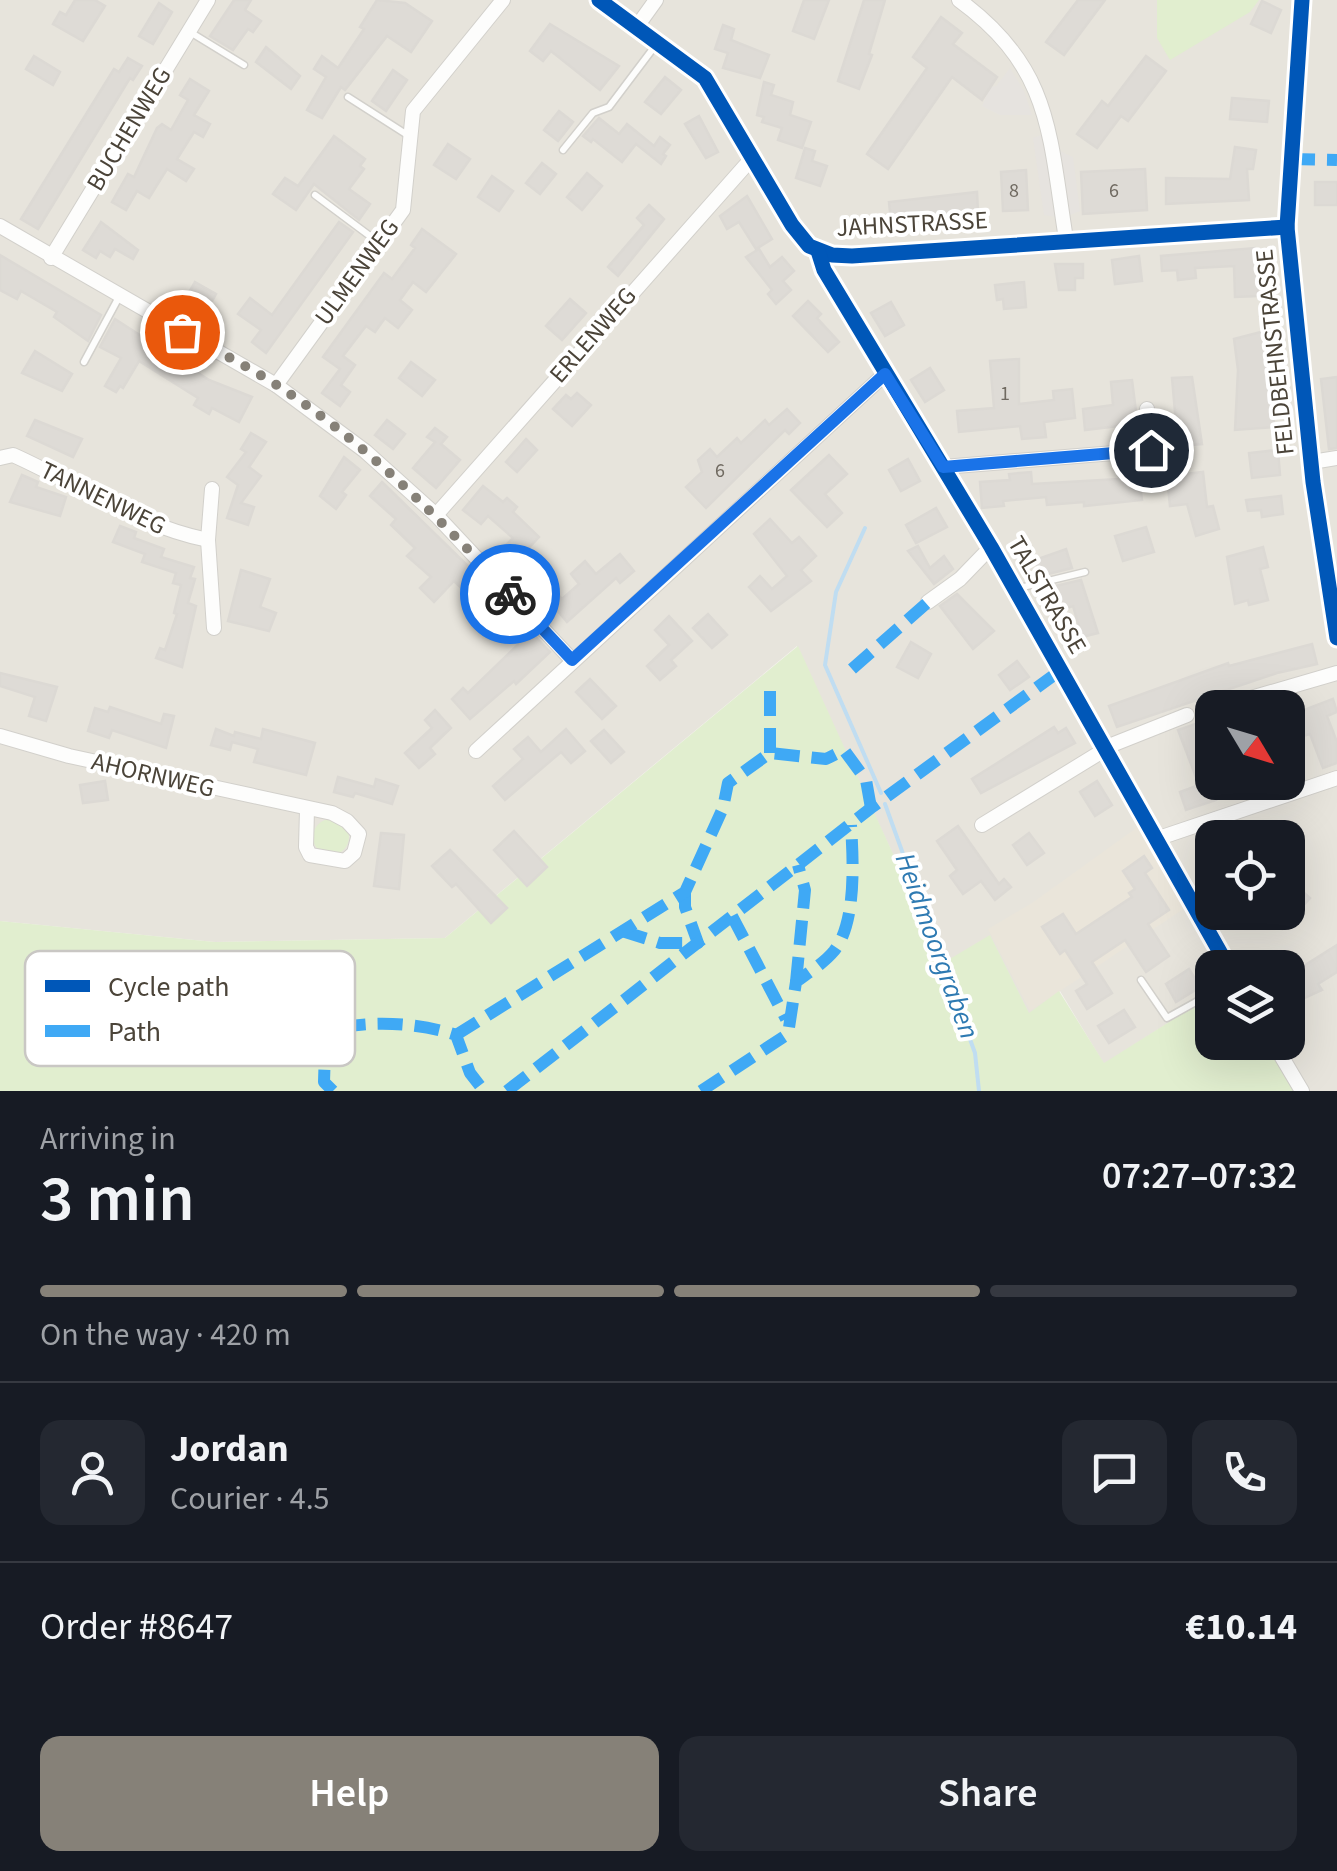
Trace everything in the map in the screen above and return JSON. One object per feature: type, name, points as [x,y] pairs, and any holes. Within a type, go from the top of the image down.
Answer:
[{"type":"street","name":"BUCHENWEG","points":[[51,258],[208,0]]},
{"type":"street","name":"ULMENWEG","points":[[276,384],[403,210],[413,111],[503,0]]},
{"type":"street","name":"JAHNSTRASSE","points":[[600,0],[706,78],[792,225],[818,251],[852,256],[1287,227]]},
{"type":"street","points":[[638,25],[656,0]]},
{"type":"street","points":[[958,0],[984,19],[1022,62],[1042,123],[1066,239]]},
{"type":"street","name":"FELDBEHNSTRASSE","points":[[1302,0],[1287,227],[1312,462],[1337,638]]},
{"type":"street","name":"ERLENWEG","points":[[436,515],[754,157]]},
{"type":"street","points":[[0,226],[276,384],[366,451],[436,515],[572,660]]},
{"type":"street","name":"TALSTRASSE","points":[[818,251],[824,270],[991,547],[1219,950]]},
{"type":"street","points":[[476,751],[885,374]]},
{"type":"street","points":[[943,467],[1151,450],[1147,410]]},
{"type":"street","name":"TANNENWEG","points":[[0,458],[13,455],[132,515],[178,534],[208,540]]},
{"type":"street","name":"FELDBEHNSTRASSE","points":[[1312,462],[1337,458]]},
{"type":"street","points":[[212,488],[208,540],[214,628]]},
{"type":"street","name":"TALSTRASSE","points":[[928,602],[960,580],[991,547]]},
{"type":"street","points":[[1279,690],[1337,673]]},
{"type":"street","points":[[982,825],[1106,749],[1187,715]]},
{"type":"street","name":"AHORNWEG","points":[[0,736],[332,813],[359,834],[354,853],[345,861],[310,856],[306,847],[307,810]]},
{"type":"street","points":[[1159,838],[1337,778]]},
{"type":"street","points":[[1284,1060],[1302,1091]]},
{"type":"lane","points":[[188,32],[244,65]]},
{"type":"lane","points":[[563,150],[593,113],[609,106],[659,41]]},
{"type":"lane","points":[[348,97],[410,137]]},
{"type":"lane","points":[[315,195],[379,243]]},
{"type":"lane","points":[[84,362],[119,297]]},
{"type":"lane","points":[[1014,589],[1086,572]]},
{"type":"lane","points":[[1141,980],[1167,1018],[1195,1002]]},
{"type":"shaded area","points":[[0,0],[1337,0],[1337,1091],[1302,1091],[1283,1060],[1305,1060],[1305,950],[1195,950],[1195,1006],[1104,1064],[1060,991],[1029,1014],[943,963],[797,646],[445,938],[215,942],[0,921]]},
{"type":"shaded area","points":[[1010,68],[1032,115],[1000,115],[982,106],[990,87],[996,86]]},
{"type":"shaded area","points":[[1049,132],[1051,147],[1073,157],[1080,211],[1063,218],[1044,215],[1033,138]]},
{"type":"shaded area","points":[[1142,824],[1188,906],[1030,1011],[988,929],[1032,903]]},
{"type":"green space","points":[[1157,0],[1259,0],[1250,12],[1170,60],[1157,38]]},
{"type":"green space","points":[[798,646],[943,963],[990,935],[1029,1013],[1059,991],[1104,1063],[1195,1006],[1195,1060],[1283,1060],[1302,1091],[0,1091],[0,921],[215,942],[445,938]]},
{"type":"green space","points":[[331,819],[343,825],[349,837],[343,849],[331,855],[319,849],[313,837],[319,825]]},
{"type":"building","points":[[75,0],[95,0],[105,6],[83,41],[53,24],[60,12],[66,15]]},
{"type":"building","points":[[234,0],[251,0],[245,10],[261,21],[253,32],[248,29],[233,50],[210,36]]},
{"type":"building","points":[[377,0],[405,3],[432,21],[411,52],[387,36],[345,90],[341,87],[322,118],[307,110],[326,77],[314,69],[322,56],[338,68],[364,29],[360,27]]},
{"type":"building","points":[[804,0],[829,0],[814,39],[793,31]]},
{"type":"building","points":[[864,0],[885,0],[859,89],[838,81]]},
{"type":"building","points":[[1078,0],[1105,0],[1064,55],[1046,42]]},
{"type":"building","points":[[1262,1],[1281,10],[1271,33],[1251,24]]},
{"type":"building","points":[[159,3],[172,12],[153,44],[139,36]]},
{"type":"building","points":[[941,17],[962,33],[953,44],[997,77],[982,100],[952,77],[888,169],[867,154],[927,68],[913,57]]},
{"type":"building","points":[[550,24],[619,66],[600,90],[551,51],[543,61],[530,51]]},
{"type":"building","points":[[723,25],[734,29],[731,40],[769,55],[760,78],[723,68],[728,53],[715,49]]},
{"type":"building","points":[[266,47],[300,76],[291,89],[256,62]]},
{"type":"building","points":[[34,56],[60,72],[53,85],[26,69]]},
{"type":"building","points":[[1146,56],[1166,71],[1128,121],[1121,116],[1097,148],[1077,134],[1102,101],[1108,106]]},
{"type":"building","points":[[128,58],[142,66],[133,80],[130,78],[38,229],[21,219],[114,69],[119,72]]},
{"type":"building","points":[[393,70],[407,80],[386,111],[372,101]]},
{"type":"building","points":[[665,77],[681,90],[661,114],[645,102]]},
{"type":"building","points":[[190,79],[209,91],[194,115],[210,124],[203,137],[194,132],[177,159],[194,169],[186,181],[167,169],[149,198],[137,191],[126,210],[112,202],[128,174],[134,177],[157,128],[162,124],[171,130],[188,100],[180,95]]},
{"type":"building","points":[[764,82],[774,85],[771,95],[793,102],[790,115],[811,122],[802,148],[778,140],[782,128],[762,122],[764,117],[757,115]]},
{"type":"building","points":[[1232,98],[1269,101],[1267,122],[1230,119]]},
{"type":"building","points":[[559,111],[573,122],[558,141],[544,130]]},
{"type":"building","points":[[699,116],[718,152],[706,158],[685,124]]},
{"type":"building","points":[[599,118],[619,134],[627,124],[654,146],[660,137],[670,145],[661,164],[636,144],[622,162],[593,139],[591,142],[583,136]]},
{"type":"building","points":[[334,136],[365,159],[360,166],[364,169],[349,189],[370,204],[359,220],[314,184],[296,210],[273,194],[285,178],[298,186]]},
{"type":"building","points":[[448,144],[470,159],[456,179],[434,165]]},
{"type":"building","points":[[1235,147],[1256,150],[1253,169],[1247,169],[1249,200],[1166,204],[1166,178],[1230,179]]},
{"type":"building","points":[[805,148],[815,151],[812,161],[827,166],[820,186],[796,178]]},
{"type":"building","points":[[542,163],[556,174],[540,194],[526,183]]},
{"type":"building","points":[[1145,169],[1147,210],[1083,214],[1081,172]]},
{"type":"building","points":[[1026,170],[1028,210],[1003,211],[1001,172]]},
{"type":"building","points":[[587,173],[602,186],[582,210],[567,197]]},
{"type":"building","points":[[492,176],[513,191],[499,211],[478,197]]},
{"type":"building","points":[[1315,182],[1337,182],[1337,205],[1315,205]]},
{"type":"building","points":[[977,192],[978,212],[891,222],[889,202]]},
{"type":"building","points":[[747,196],[772,239],[756,249],[739,222],[727,229],[720,216]]},
{"type":"building","points":[[649,205],[664,219],[618,276],[608,267],[644,225],[637,218]]},
{"type":"building","points":[[101,222],[138,250],[133,259],[115,249],[110,257],[100,251],[96,258],[83,250]]},
{"type":"building","points":[[339,222],[353,232],[266,353],[252,342],[261,330],[238,314],[250,298],[272,315]]},
{"type":"building","points":[[422,229],[456,254],[426,292],[413,282],[400,300],[412,310],[398,328],[385,318],[375,332],[366,326],[343,356],[355,365],[341,385],[350,392],[340,406],[322,393],[340,369],[323,357],[384,273],[392,279],[415,248],[411,245]]},
{"type":"building","points":[[1255,248],[1258,296],[1235,297],[1234,266],[1195,268],[1196,278],[1178,280],[1177,270],[1162,271],[1161,256]]},
{"type":"building","points":[[759,249],[770,267],[782,257],[794,271],[783,281],[791,290],[776,304],[768,294],[772,290],[746,257]]},
{"type":"building","points":[[0,255],[101,315],[88,341],[54,317],[57,312],[21,291],[17,299],[0,290]]},
{"type":"building","points":[[1139,256],[1142,281],[1115,284],[1112,260]]},
{"type":"building","points":[[1055,264],[1083,264],[1083,278],[1075,278],[1075,290],[1059,290]]},
{"type":"building","points":[[195,282],[216,294],[202,319],[181,306]]},
{"type":"building","points":[[1024,282],[1026,307],[1004,309],[1003,299],[997,300],[995,285]]},
{"type":"building","points":[[570,299],[586,313],[562,340],[546,326]]},
{"type":"building","points":[[808,301],[821,314],[817,318],[839,342],[828,352],[793,316]]},
{"type":"building","points":[[891,302],[904,325],[885,336],[871,313]]},
{"type":"building","points":[[115,319],[209,380],[252,397],[239,422],[212,408],[209,414],[194,405],[198,398],[139,361],[123,388],[120,386],[116,392],[105,386],[121,358],[100,347]]},
{"type":"building","points":[[1268,330],[1274,427],[1235,430],[1238,370],[1234,339]]},
{"type":"building","points":[[35,351],[72,374],[62,391],[22,373]]},
{"type":"building","points":[[1019,359],[1019,404],[1054,400],[1053,391],[1072,389],[1075,418],[1044,422],[1046,437],[1022,439],[1020,426],[959,432],[957,411],[994,408],[990,361]]},
{"type":"building","points":[[411,362],[435,380],[422,396],[399,378]]},
{"type":"building","points":[[930,368],[944,390],[925,402],[911,380]]},
{"type":"building","points":[[1192,377],[1202,444],[1178,446],[1172,378]]},
{"type":"building","points":[[1337,377],[1337,448],[1329,449],[1321,379]]},
{"type":"building","points":[[1132,380],[1139,435],[1120,437],[1119,426],[1085,430],[1083,409],[1113,405],[1111,382]]},
{"type":"building","points":[[577,393],[591,405],[572,426],[553,409],[566,395],[571,399]]},
{"type":"building","points":[[787,409],[800,423],[789,434],[785,430],[706,508],[686,487],[702,472],[698,460],[710,449],[717,457],[737,438],[741,443],[765,420],[769,425]]},
{"type":"building","points":[[35,420],[82,439],[73,457],[27,436]]},
{"type":"building","points":[[387,420],[405,434],[393,449],[375,435]]},
{"type":"building","points":[[435,428],[447,437],[441,444],[460,460],[436,488],[413,468],[435,442],[427,437]]},
{"type":"building","points":[[251,433],[266,442],[249,467],[261,476],[241,503],[254,507],[248,525],[227,518],[238,485],[227,477],[246,452],[241,449]]},
{"type":"building","points":[[526,439],[537,450],[517,472],[506,462]]},
{"type":"building","points":[[1278,450],[1280,475],[1252,478],[1249,453]]},
{"type":"building","points":[[829,455],[847,474],[825,494],[842,513],[827,527],[791,490]]},
{"type":"building","points":[[344,457],[360,470],[342,492],[346,495],[336,509],[320,496]]},
{"type":"building","points":[[908,459],[920,481],[901,491],[889,470]]},
{"type":"building","points":[[1031,472],[1032,484],[1119,479],[1119,474],[1138,472],[1142,500],[1047,505],[1046,497],[1003,501],[1004,506],[982,508],[980,482],[1010,480],[1009,474]]},
{"type":"building","points":[[1203,472],[1207,507],[1213,506],[1219,529],[1196,536],[1187,504],[1170,506],[1167,476]]},
{"type":"building","points":[[22,475],[38,482],[36,487],[66,497],[60,516],[10,502]]},
{"type":"building","points":[[382,482],[468,566],[463,572],[483,589],[473,599],[454,581],[434,602],[420,588],[431,577],[407,556],[415,548],[391,525],[396,519],[370,496]]},
{"type":"building","points":[[483,486],[503,502],[507,498],[517,507],[513,512],[539,537],[521,556],[507,544],[513,538],[488,516],[481,524],[463,510]]},
{"type":"building","points":[[1281,496],[1283,514],[1262,517],[1261,510],[1248,511],[1246,500]]},
{"type":"building","points":[[936,508],[947,527],[916,543],[906,525]]},
{"type":"building","points":[[770,519],[792,543],[799,537],[816,556],[801,570],[811,581],[771,611],[749,587],[760,576],[772,589],[787,576],[754,534]]},
{"type":"building","points":[[120,526],[136,532],[134,538],[164,549],[161,557],[194,567],[188,603],[196,606],[182,667],[156,658],[160,648],[165,650],[177,614],[174,613],[181,585],[173,583],[176,573],[142,562],[145,554],[113,542]]},
{"type":"building","points":[[1146,527],[1154,552],[1123,561],[1115,536]]},
{"type":"building","points":[[918,546],[930,568],[944,556],[953,569],[934,584],[908,551]]},
{"type":"building","points":[[1263,547],[1268,567],[1260,569],[1268,600],[1235,604],[1227,557]]},
{"type":"building","points":[[1066,549],[1072,568],[1040,576],[1035,560]]},
{"type":"building","points":[[620,554],[634,571],[620,583],[616,578],[567,622],[556,609],[551,613],[542,603],[555,591],[562,599],[579,584],[571,574],[585,561],[596,574]]},
{"type":"building","points":[[241,570],[270,579],[260,607],[276,613],[269,631],[228,621]]},
{"type":"building","points":[[1081,580],[1098,633],[1082,637],[1073,606],[1055,612],[1047,588]]},
{"type":"building","points":[[957,594],[994,631],[973,649],[940,606]]},
{"type":"building","points":[[708,614],[727,635],[712,648],[693,628]]},
{"type":"building","points":[[669,616],[692,641],[671,660],[676,666],[660,680],[647,666],[669,645],[655,630]]},
{"type":"building","points":[[531,632],[550,652],[470,719],[452,699],[463,688],[468,693]]},
{"type":"building","points":[[911,642],[931,654],[918,678],[897,667]]},
{"type":"building","points":[[1312,644],[1317,664],[1227,690],[1195,690],[1195,701],[1117,727],[1109,706],[1228,663],[1229,666]]},
{"type":"building","points":[[1017,661],[1029,677],[1010,690],[999,675]]},
{"type":"building","points":[[0,673],[57,687],[46,721],[29,716],[35,697],[0,686]]},
{"type":"building","points":[[590,679],[616,706],[602,719],[576,692]]},
{"type":"building","points":[[1333,699],[1337,712],[1327,716],[1337,742],[1337,763],[1323,768],[1310,734],[1305,735],[1305,710]]},
{"type":"building","points":[[110,707],[161,724],[164,714],[174,716],[166,748],[112,730],[109,738],[88,731],[95,708],[108,712]]},
{"type":"building","points":[[435,710],[451,728],[430,748],[435,754],[419,768],[405,753],[432,728],[425,720]]},
{"type":"building","points":[[1195,724],[1195,775],[1178,730]]},
{"type":"building","points":[[1054,727],[1058,733],[1066,728],[1075,743],[981,793],[972,779]]},
{"type":"building","points":[[216,729],[261,739],[263,729],[315,743],[306,775],[254,762],[258,749],[232,742],[230,750],[211,745]]},
{"type":"building","points":[[566,729],[585,751],[571,763],[561,752],[505,800],[493,786],[523,759],[514,749],[528,737],[541,752]]},
{"type":"building","points":[[604,730],[624,752],[611,763],[591,741]]},
{"type":"building","points":[[338,777],[374,787],[376,779],[398,786],[392,804],[355,793],[353,797],[334,792]]},
{"type":"building","points":[[105,781],[108,800],[83,803],[80,785]]},
{"type":"building","points":[[1097,781],[1112,805],[1095,816],[1080,792]]},
{"type":"building","points":[[1195,786],[1195,800],[1216,800],[1186,810],[1180,792]]},
{"type":"building","points":[[958,826],[999,884],[1004,879],[1011,887],[995,900],[981,881],[963,894],[950,876],[957,870],[937,841]]},
{"type":"building","points":[[514,831],[547,867],[527,886],[494,850]]},
{"type":"building","points":[[381,833],[404,835],[399,889],[374,886]]},
{"type":"building","points":[[1029,833],[1044,853],[1027,865],[1013,845]]},
{"type":"building","points":[[450,850],[507,908],[491,923],[456,884],[452,887],[432,866]]},
{"type":"building","points":[[1144,856],[1152,868],[1145,873],[1169,910],[1148,924],[1169,956],[1146,972],[1125,940],[1092,962],[1112,993],[1087,1009],[1076,991],[1087,984],[1065,950],[1060,954],[1042,927],[1063,914],[1076,934],[1132,897],[1129,893],[1135,889],[1123,871]]},
{"type":"building","points":[[1337,945],[1337,972],[1318,984],[1322,990],[1305,998],[1305,965]]},
{"type":"building","points":[[1189,969],[1195,979],[1195,990],[1176,1002],[1166,984]]},
{"type":"building","points":[[1124,1010],[1135,1027],[1109,1043],[1098,1026]]},
{"type":"waterway","name":"Heidmoorgraben","points":[[865,528],[836,592],[825,665],[881,793]]},
{"type":"waterway","name":"Heidmoorgraben","points":[[885,804],[975,1053],[979,1091]]},
{"type":"marked path","points":[[1290,159],[1337,160]]},
{"type":"marked path","points":[[852,669],[928,602]]},
{"type":"marked path","points":[[507,1091],[871,808],[1061,670]]},
{"type":"marked path","points":[[770,682],[770,753]]},
{"type":"marked path","points":[[456,1035],[685,892],[723,808],[728,783],[770,753],[826,759],[844,750],[866,780],[871,808]]},
{"type":"marked path","points":[[701,1091],[788,1034],[796,982],[834,951],[847,924],[852,890],[851,825]]},
{"type":"marked path","points":[[796,982],[805,890],[798,865]]},
{"type":"marked path","points":[[622,931],[660,943],[698,943],[685,907],[685,892]]},
{"type":"marked path","points":[[732,916],[786,1019]]},
{"type":"marked path","points":[[355,1026],[396,1024],[456,1035],[470,1073],[484,1091]]},
{"type":"marked path","points":[[324,1066],[324,1082],[333,1091]]},
{"type":"cycle path","points":[[599,0],[705,78],[792,225],[809,246],[832,255],[1287,227]]},
{"type":"cycle path","points":[[1302,0],[1287,227],[1313,482],[1337,638]]},
{"type":"cycle path","points":[[818,251],[824,270],[991,547],[1219,950]]},
{"type":"way so far","points":[[182,332],[276,384],[366,451],[436,515],[510,594]]},
{"type":"route","points":[[510,594],[572,660],[885,374],[943,467],[1151,450]]}]
